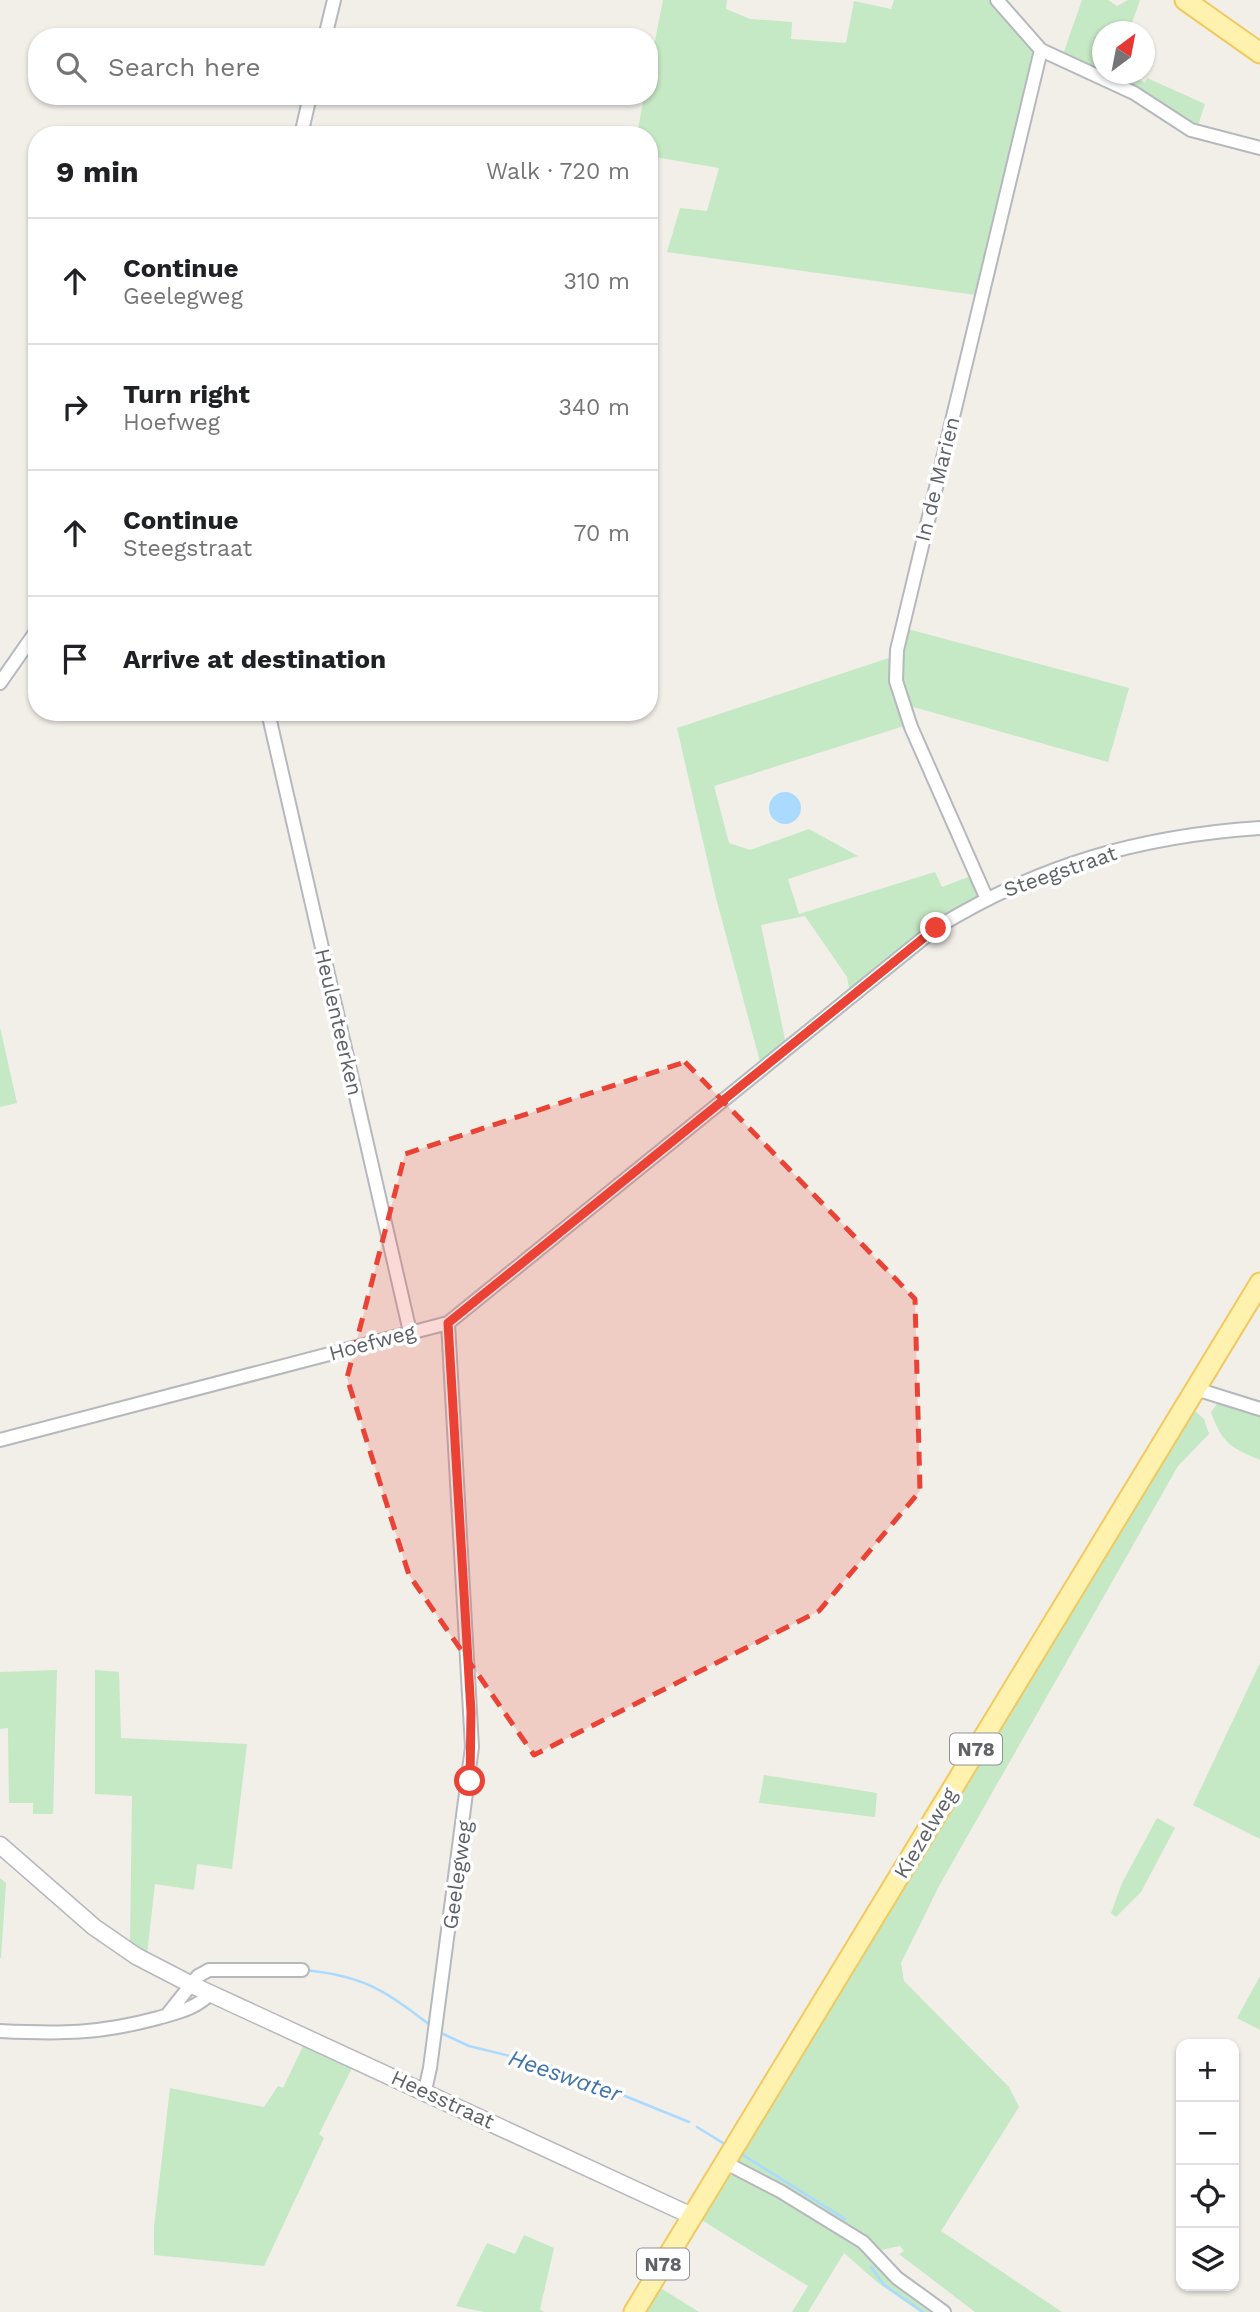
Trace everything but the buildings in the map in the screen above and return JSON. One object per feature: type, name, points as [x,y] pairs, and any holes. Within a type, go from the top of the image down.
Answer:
[{"type":"main road","points":[[1185,0],[1260,54]]},
{"type":"main road","name":"Kiezelweg","points":[[634,2312],[1260,1283]]},
{"type":"street","points":[[327,28],[334,0]]},
{"type":"street","points":[[997,0],[1041,50],[1134,93],[1191,130],[1260,148]]},
{"type":"street","name":"In de Marien","points":[[986,897],[911,726],[900,698],[895,667],[912,583],[1041,50]]},
{"type":"street","points":[[303,126],[308,105]]},
{"type":"street","points":[[0,683],[28,643]]},
{"type":"street","name":"Heulenteerken","points":[[270,721],[410,1332]]},
{"type":"street","name":"Steegstraat","points":[[849,998],[936,928],[986,897],[1040,873],[1180,834],[1260,828]]},
{"type":"street","name":"Hoefweg","points":[[0,1440],[448,1323],[849,998]]},
{"type":"street","name":"Geelegweg","points":[[425,2090],[472,1754],[448,1323]]},
{"type":"street","points":[[1196,1389],[1260,1409]]},
{"type":"street","name":"Heesstraat","points":[[0,1845],[94,1927],[136,1956],[192,1985],[425,2090],[692,2216]]},
{"type":"street","points":[[167,2015],[198,1976],[209,1970],[302,1970]]},
{"type":"street","points":[[0,2031],[75,2034],[116,2030],[199,2005],[211,1993]]},
{"type":"street","points":[[724,2162],[780,2191],[863,2242],[897,2278],[944,2312]]},
{"type":"highlighted area","points":[[685,1062],[915,1299],[920,1491],[819,1611],[534,1755],[409,1575],[347,1378],[405,1154]]},
{"type":"green space","points":[[663,0],[727,0],[726,9],[750,19],[792,22],[791,39],[846,43],[854,1],[891,9],[894,0],[993,0],[1033,47],[1034,60],[976,295],[667,252],[680,208],[707,211],[719,168],[658,158],[658,126],[639,126],[642,105],[658,105],[657,28]]},
{"type":"green space","points":[[1082,0],[1108,0],[1117,6],[1128,0],[1140,0],[1133,21],[1092,21],[1092,69],[1062,57]]},
{"type":"green space","points":[[1155,82],[1205,104],[1197,129],[1120,84],[1155,84]]},
{"type":"green space","points":[[904,628],[1129,688],[1108,762],[906,705],[899,684]]},
{"type":"green space","points":[[892,657],[907,725],[714,786],[729,843],[750,850],[809,829],[858,856],[788,879],[799,914],[935,872],[942,887],[973,875],[977,896],[850,993],[847,977],[805,916],[761,925],[786,1044],[761,1065],[716,898],[677,728]]},
{"type":"green space","points":[[0,1027],[17,1103],[0,1107]]},
{"type":"green space","points":[[1219,1401],[1260,1413],[1260,1460],[1235,1448],[1219,1431],[1211,1412]]},
{"type":"green space","points":[[1193,1409],[1204,1419],[1209,1434],[1178,1466],[939,1886],[901,1963],[904,1981],[1009,2087],[1019,2107],[941,2231],[1062,2312],[975,2312],[899,2254],[904,2251],[900,2246],[881,2250],[823,2210],[736,2161]]},
{"type":"green space","points":[[1260,1663],[1260,1839],[1193,1805]]},
{"type":"green space","points":[[57,1670],[53,1814],[33,1814],[33,1803],[9,1803],[8,1728],[0,1729],[0,1672]]},
{"type":"green space","points":[[95,1670],[119,1672],[121,1738],[247,1744],[232,1869],[197,1864],[194,1890],[155,1884],[147,1954],[130,1945],[132,1796],[95,1794]]},
{"type":"green space","points":[[764,1775],[877,1793],[875,1817],[759,1803]]},
{"type":"green space","points":[[1157,1818],[1175,1828],[1141,1892],[1116,1917],[1111,1913],[1122,1883]]},
{"type":"green space","points":[[0,1878],[6,1883],[1,1958],[0,1958]]},
{"type":"green space","points":[[1260,1976],[1260,2030],[1237,2018]]},
{"type":"green space","points":[[305,2042],[354,2064],[319,2134],[324,2138],[264,2266],[154,2255],[154,2227],[170,2088],[264,2107],[278,2086],[283,2088]]},
{"type":"green space","points":[[736,2174],[791,2202],[842,2236],[938,2312],[920,2312],[877,2282],[844,2253],[808,2312],[792,2312],[808,2286],[700,2219],[725,2178]]},
{"type":"green space","points":[[524,2235],[554,2248],[540,2309],[544,2312],[484,2312],[456,2306],[487,2243],[515,2254]]},
{"type":"green space","points":[[659,2287],[699,2312],[643,2312]]},
{"type":"water","points":[[785,792],[797,796],[801,808],[797,820],[785,824],[773,820],[769,808],[773,796]]},
{"type":"waterway","name":"Heeswater","points":[[305,1970],[343,1976],[372,1987],[399,2002],[430,2025]]},
{"type":"waterway","name":"Heeswater","points":[[441,2033],[469,2046],[551,2066],[689,2122]]},
{"type":"waterway","name":"Heeswater","points":[[697,2127],[723,2143]]},
{"type":"waterway","name":"Heeswater","points":[[743,2155],[845,2219]]},
{"type":"waterway","name":"Heeswater","points":[[871,2267],[884,2285],[923,2312]]},
{"type":"route","points":[[470,1781],[471,1712],[448,1323],[936,928]]}]
